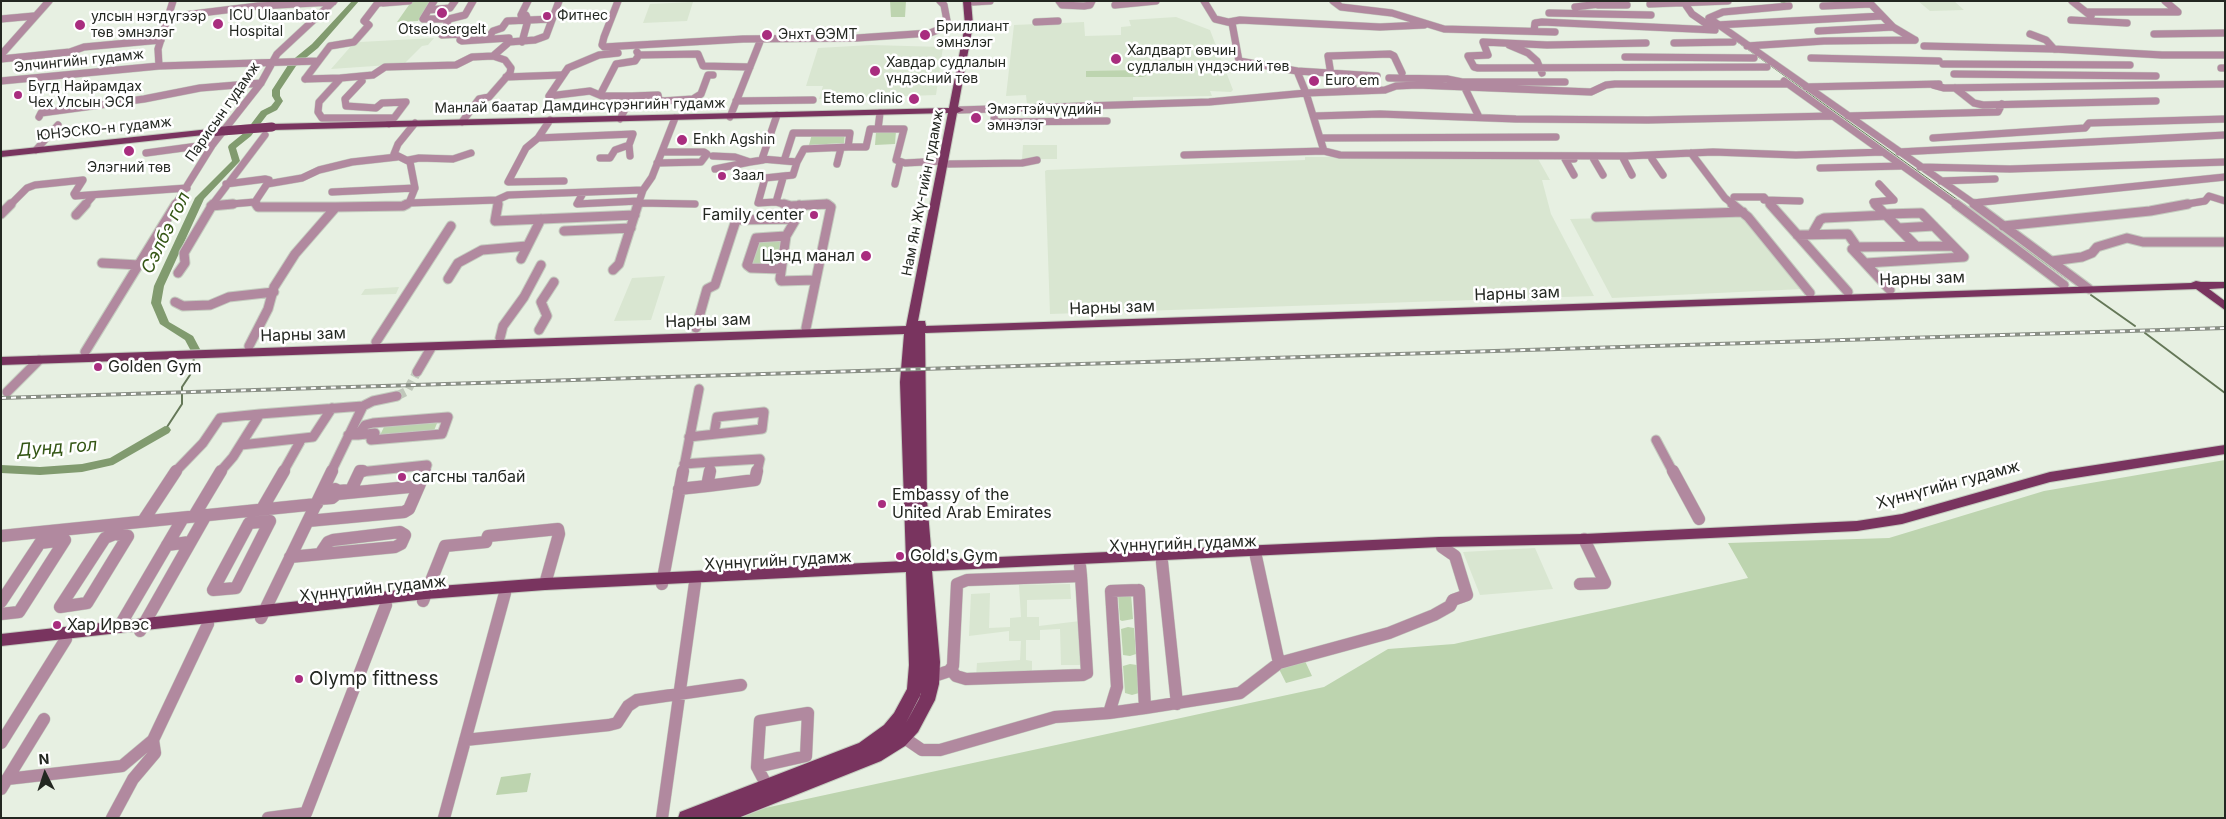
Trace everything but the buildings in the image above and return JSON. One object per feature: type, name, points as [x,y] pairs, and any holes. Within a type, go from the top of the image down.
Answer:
[{"type":"main road","name":"Нам Ян Жү-гийн гудамж","points":[[916,327],[955,110],[969,25],[970,2]]},
{"type":"main road","name":"Нам Ян Жү-гийн гудамж","points":[[955,110],[974,28],[970,2]]},
{"type":"main road","name":"Манлай баатар Дамдинсүрэнгийн гудамж","points":[[272,127],[392,121],[415,124],[955,110]]},
{"type":"main road","name":"ЮНЭСКО-н гудамж","points":[[1,154],[272,127]]},
{"type":"main road","name":"Нарны зам","points":[[1,361],[500,338],[664,336],[1193,319],[2196,283],[2225,280]]},
{"type":"main road","name":"Нарны зам","points":[[2196,283],[2225,285]]},
{"type":"main road","points":[[2196,283],[2225,307]]},
{"type":"main road","name":"Нарны зам","points":[[1193,319],[1890,290],[2064,285],[2086,287]]},
{"type":"main road","name":"Нарны зам","points":[[221,350],[249,346],[377,344],[428,348],[806,328],[916,327]]},
{"type":"main road","points":[[717,818],[876,756],[902,737],[921,714],[927,700],[931,677],[920,569],[906,382],[916,327]]},
{"type":"main road","points":[[686,818],[865,748],[890,730],[900,718],[915,689],[920,569],[916,327]]},
{"type":"main road","name":"Нарны зам","points":[[1,354],[168,352]]},
{"type":"main road","name":"Хүннүгийн гудамж","points":[[1,646],[142,628],[545,584],[695,583],[920,569],[1081,571],[1162,562],[1448,541],[1584,539],[1838,527],[1881,523],[2050,477],[2225,449]]},
{"type":"main road","name":"Хүннүгийн гудамж","points":[[1,640],[119,627],[142,628],[205,624],[262,615],[386,605],[424,597],[662,582],[1554,542],[1559,539]]},
{"type":"street","points":[[1,55],[49,1]]},
{"type":"street","points":[[159,66],[157,58],[172,1]]},
{"type":"street","points":[[409,1],[377,4],[364,21],[369,25],[354,42],[330,46],[305,78],[341,78],[373,75],[385,67],[456,65],[472,56],[493,56],[509,64],[511,68],[506,77],[489,97],[479,99],[462,122]]},
{"type":"street","points":[[434,1],[423,20],[449,19],[465,15],[473,1]]},
{"type":"street","points":[[429,10],[450,8],[455,1]]},
{"type":"street","points":[[522,42],[528,20],[526,15],[521,15],[528,1]]},
{"type":"street","points":[[493,56],[509,42],[522,42],[546,36],[559,1]]},
{"type":"street","points":[[604,48],[602,43],[618,1]]},
{"type":"street","points":[[940,1],[944,4],[948,26]]},
{"type":"street","points":[[970,2],[990,1]]},
{"type":"street","points":[[1058,1],[1062,5],[1084,6],[1090,5],[1092,1]]},
{"type":"street","points":[[1115,4],[1156,1]]},
{"type":"street","points":[[1204,1],[1215,19],[1229,22],[1240,20],[1380,27],[1430,25]]},
{"type":"street","points":[[1333,1],[1341,7],[1412,17],[1444,29],[1555,32]]},
{"type":"street","points":[[1650,4],[1728,1]]},
{"type":"street","points":[[2072,1],[2097,20]]},
{"type":"street","points":[[2087,12],[2178,12],[2166,1]]},
{"type":"street","points":[[168,17],[258,6],[333,2]]},
{"type":"street","name":"Парисын гудамж","points":[[85,352],[213,144],[261,83],[277,54],[333,2]]},
{"type":"street","points":[[1683,2],[1692,14],[1747,46],[1832,116],[1900,166],[1941,193],[2064,285]]},
{"type":"street","points":[[1823,6],[1869,3],[1893,27],[1924,46],[1954,74],[1957,77],[1956,86]]},
{"type":"street","points":[[1550,11],[1599,4],[1627,5]]},
{"type":"street","points":[[1789,6],[1719,12],[1709,18],[1716,27],[1754,58],[1798,87],[1848,116],[1973,203],[2086,287]]},
{"type":"street","points":[[1845,10],[1880,14]]},
{"type":"street","points":[[1550,11],[1557,23]]},
{"type":"street","points":[[1550,11],[1651,15]]},
{"type":"street","points":[[1534,31],[1535,24],[1538,22],[1716,27],[1880,14]]},
{"type":"street","points":[[1,19],[34,16]]},
{"type":"street","points":[[449,19],[442,35],[462,34],[460,40],[462,41],[509,38],[509,42]]},
{"type":"street","points":[[488,38],[493,31],[502,28],[507,21],[552,19]]},
{"type":"street","points":[[2071,20],[2127,23]]},
{"type":"street","points":[[1036,22],[1058,21]]},
{"type":"street","points":[[1229,22],[1232,24],[1234,45],[1240,62],[1266,64],[1297,71],[1377,76]]},
{"type":"street","points":[[604,48],[761,39],[857,38],[935,32],[948,26],[969,25]]},
{"type":"street","points":[[1818,32],[1893,27]]},
{"type":"street","points":[[1497,30],[1504,43],[1528,53],[1537,61],[1546,82]]},
{"type":"street","points":[[2154,34],[2225,33]]},
{"type":"street","points":[[2030,34],[2046,40],[2054,49]]},
{"type":"street","points":[[730,117],[761,39]]},
{"type":"street","points":[[1,59],[70,52],[84,47],[161,40]]},
{"type":"street","points":[[1747,46],[1824,41],[1915,40]]},
{"type":"street","points":[[1478,81],[1468,55],[1488,55],[1482,42],[1547,45],[1646,43]]},
{"type":"street","points":[[1674,44],[1733,42]]},
{"type":"street","points":[[600,95],[616,64],[635,61],[643,45]]},
{"type":"street","points":[[1924,46],[2054,49],[2162,55],[2225,55]]},
{"type":"street","points":[[599,55],[604,48]]},
{"type":"street","points":[[713,75],[708,75],[701,94],[693,99],[663,101],[660,100],[658,95],[600,95],[590,91],[549,96],[564,71],[576,63],[599,55],[638,53],[698,54],[703,66],[750,67]]},
{"type":"street","points":[[1359,87],[1346,87],[1336,84],[1330,74],[1328,57],[1334,54],[1391,54],[1402,73]]},
{"type":"street","points":[[1625,57],[1754,58]]},
{"type":"street","points":[[1810,58],[2130,65]]},
{"type":"street","name":"Элчингийн гудамж","points":[[1,82],[159,66],[318,61]]},
{"type":"street","points":[[2033,64],[2039,74],[2057,86]]},
{"type":"street","points":[[1474,67],[1767,67]]},
{"type":"street","points":[[1297,71],[1315,116],[1324,151]]},
{"type":"street","points":[[1954,74],[2156,76]]},
{"type":"street","points":[[506,77],[561,75]]},
{"type":"street","points":[[341,78],[319,102],[318,112],[322,118],[392,121],[406,102],[382,103],[376,108],[346,106],[345,99],[362,82]]},
{"type":"street","points":[[1389,78],[1447,80],[1463,85],[1478,81],[1565,82]]},
{"type":"street","points":[[1494,81],[1497,89]]},
{"type":"street","points":[[39,117],[41,113],[144,99],[193,90],[261,83]]},
{"type":"street","points":[[955,110],[1178,104],[1252,96],[1385,90],[1396,86],[1463,85],[1497,89],[1546,89],[1561,92],[1591,92],[1606,85],[1615,84],[1798,87],[1933,85],[1939,88],[1956,86],[2225,84]]},
{"type":"street","points":[[1463,85],[1479,117]]},
{"type":"street","points":[[1956,86],[1974,103],[2156,102]]},
{"type":"street","points":[[620,119],[632,96]]},
{"type":"street","points":[[736,101],[813,100]]},
{"type":"street","points":[[1848,116],[1998,112],[2002,104]]},
{"type":"street","points":[[995,108],[994,120],[998,122],[1107,121]]},
{"type":"street","points":[[878,129],[885,113]]},
{"type":"street","points":[[1315,116],[1380,114],[1648,120],[1832,116]]},
{"type":"street","points":[[763,160],[777,115]]},
{"type":"street","points":[[612,270],[619,264],[643,190],[676,118]]},
{"type":"street","points":[[1933,138],[2085,128],[2090,123],[2225,119]]},
{"type":"street","points":[[550,120],[538,138],[526,148],[508,182],[564,181]]},
{"type":"street","points":[[397,157],[394,154],[398,144],[415,124]]},
{"type":"street","points":[[36,150],[58,125]]},
{"type":"street","points":[[806,328],[831,207],[827,204],[795,206],[776,202],[758,203],[765,178],[783,178],[794,175],[797,162],[804,148],[866,148],[870,129],[904,129],[896,155],[896,160],[900,163],[1022,163],[1024,160],[1037,160]]},
{"type":"street","points":[[2019,132],[2035,145]]},
{"type":"street","points":[[784,161],[793,133],[850,133],[836,164]]},
{"type":"street","points":[[538,138],[633,134],[629,145],[630,156]]},
{"type":"street","points":[[178,273],[185,263],[184,253],[211,206],[265,135]]},
{"type":"street","points":[[1899,152],[2225,135]]},
{"type":"street","points":[[1322,138],[1416,136],[1556,137]]},
{"type":"street","points":[[146,153],[213,144]]},
{"type":"street","points":[[600,158],[610,158],[617,148],[629,145]]},
{"type":"street","points":[[1184,155],[1324,151],[1340,155],[1693,156]]},
{"type":"street","points":[[657,163],[698,162],[704,160],[707,154],[704,152],[662,152]]},
{"type":"street","points":[[1574,175],[1565,159],[1652,159],[1693,156],[1713,152],[1796,155],[1882,152]]},
{"type":"street","points":[[267,184],[302,178],[319,170],[348,163],[397,157],[409,160],[418,158],[453,159],[470,153]]},
{"type":"street","points":[[713,156],[797,162]]},
{"type":"street","points":[[1693,156],[1725,198],[1732,200],[1764,197],[1848,292]]},
{"type":"street","points":[[715,170],[746,157]]},
{"type":"street","points":[[1593,158],[1603,175]]},
{"type":"street","points":[[1623,158],[1632,175]]},
{"type":"street","points":[[1652,159],[1663,175]]},
{"type":"street","points":[[409,160],[415,188],[409,203]]},
{"type":"street","points":[[1920,167],[2010,169],[2225,162]]},
{"type":"street","points":[[895,184],[900,163]]},
{"type":"street","points":[[1820,168],[1900,166]]},
{"type":"street","points":[[1973,203],[2225,177]]},
{"type":"street","points":[[776,202],[783,178]]},
{"type":"street","points":[[1941,182],[1995,179]]},
{"type":"street","points":[[1,214],[31,186],[83,180],[74,195],[187,188]]},
{"type":"street","points":[[226,184],[269,180],[255,202]]},
{"type":"street","points":[[1879,184],[1894,200],[1873,202],[1916,246]]},
{"type":"street","points":[[332,192],[415,188]]},
{"type":"street","points":[[255,202],[258,208],[403,206],[409,203],[497,200],[508,195],[643,190]]},
{"type":"street","points":[[583,192],[577,204],[639,202],[695,204]]},
{"type":"street","points":[[560,203],[566,193]]},
{"type":"street","points":[[76,215],[94,195]]},
{"type":"street","points":[[2003,226],[2158,210],[2205,201],[2209,196],[2225,201]]},
{"type":"street","points":[[497,200],[499,202],[495,221],[635,215]]},
{"type":"street","points":[[1732,200],[1810,293]]},
{"type":"street","points":[[1768,202],[1800,201]]},
{"type":"street","points":[[211,206],[255,202]]},
{"type":"street","points":[[795,206],[796,219],[786,236],[781,281],[815,280]]},
{"type":"street","points":[[785,219],[795,206]]},
{"type":"street","points":[[249,346],[274,292],[274,287],[298,249],[336,207]]},
{"type":"street","points":[[1596,217],[1743,212]]},
{"type":"street","points":[[1812,234],[1820,220],[1834,217],[1921,213],[1964,258],[1866,263]]},
{"type":"street","points":[[1834,217],[1857,247]]},
{"type":"street","points":[[696,328],[707,289],[715,285],[736,220],[796,219]]},
{"type":"street","points":[[521,259],[541,220]]},
{"type":"street","points":[[377,344],[451,226]]},
{"type":"street","points":[[1898,228],[1934,226]]},
{"type":"street","points":[[564,231],[631,228]]},
{"type":"street","points":[[1797,234],[1848,234]]},
{"type":"street","points":[[781,269],[751,268],[747,265],[756,238],[786,236]]},
{"type":"street","points":[[2052,261],[2082,257],[2097,247],[2127,238],[2143,242],[2225,242]]},
{"type":"street","points":[[448,279],[458,262],[482,250],[527,246]]},
{"type":"street","points":[[1890,290],[1852,249],[1857,247],[1953,246]]},
{"type":"street","points":[[102,263],[139,265]]},
{"type":"street","points":[[500,338],[503,326],[524,297],[541,265]]},
{"type":"street","points":[[539,330],[547,316],[541,302],[554,282]]},
{"type":"street","points":[[175,302],[183,306],[210,305],[229,297],[274,292]]},
{"type":"street","points":[[415,372],[428,348]]},
{"type":"street","points":[[7,392],[39,360]]},
{"type":"street","points":[[662,582],[699,389]]},
{"type":"street","points":[[143,521],[178,466],[203,443],[220,418],[363,406],[373,400],[397,396]]},
{"type":"street","points":[[262,615],[319,498],[353,435],[363,406]]},
{"type":"street","points":[[241,445],[301,440],[316,435],[332,408]]},
{"type":"street","points":[[689,437],[762,429],[764,412],[717,417],[714,434]]},
{"type":"street","points":[[119,627],[167,545],[194,516],[222,467],[241,445],[260,414]]},
{"type":"street","points":[[448,417],[442,434],[371,440],[374,433],[353,435],[365,424],[448,417]]},
{"type":"street","points":[[260,521],[264,509],[301,440]]},
{"type":"street","points":[[1656,440],[1699,519]]},
{"type":"street","points":[[679,489],[755,480],[760,459],[684,464]]},
{"type":"street","points":[[707,486],[711,462]]},
{"type":"street","points":[[308,521],[404,512],[409,509],[427,465],[360,471],[351,490],[338,491],[335,489],[319,498]]},
{"type":"street","points":[[1,536],[264,509],[319,498],[332,498],[337,494],[419,486]]},
{"type":"street","points":[[142,628],[190,542],[194,516]]},
{"type":"street","points":[[260,521],[270,521],[236,588],[213,590],[249,522],[260,521]]},
{"type":"street","points":[[115,534],[128,536],[87,603],[60,606],[105,538],[115,534],[121,524]]},
{"type":"street","points":[[54,541],[62,529]]},
{"type":"street","points":[[424,597],[445,546],[486,542],[488,536],[558,529],[559,534],[545,584]]},
{"type":"street","points":[[290,557],[395,547],[400,544],[405,535],[400,532],[333,540],[328,542],[320,554]]},
{"type":"street","points":[[1580,584],[1605,584],[1584,539]]},
{"type":"street","points":[[1,602],[40,543],[65,540],[19,612],[1,614]]},
{"type":"street","points":[[167,545],[190,542]]},
{"type":"street","points":[[902,737],[922,750],[940,750],[1055,717],[1109,713],[1240,694],[1279,663],[1389,633],[1434,616],[1450,606],[1453,600],[1467,595],[1455,556],[1442,547]]},
{"type":"street","points":[[1255,555],[1279,663]]},
{"type":"street","points":[[1162,562],[1177,704]]},
{"type":"street","points":[[931,677],[950,670],[953,665],[955,586],[958,583],[967,580],[1081,571],[1087,672],[1083,675],[966,679],[956,676],[950,670]]},
{"type":"street","points":[[662,818],[695,583]]},
{"type":"street","points":[[1109,713],[1117,687],[1111,591],[1139,590],[1145,708]]},
{"type":"street","points":[[444,818],[505,593]]},
{"type":"street","points":[[268,818],[306,813],[386,605]]},
{"type":"street","points":[[4,784],[122,766],[152,740],[179,688],[180,670],[205,624]]},
{"type":"street","points":[[1,743],[66,639]]},
{"type":"street","points":[[465,740],[609,725],[617,723],[628,706],[637,700],[681,692],[741,685]]},
{"type":"street","points":[[757,767],[806,756],[808,713],[760,721],[757,767],[767,786]]},
{"type":"street","points":[[4,784],[44,719]]},
{"type":"street","points":[[112,818],[133,779],[153,757],[156,748],[152,740]]},
{"type":"shaded area","points":[[1918,1],[1954,1],[1964,10],[1930,11]]},
{"type":"shaded area","points":[[693,2],[687,21],[643,23],[650,4]]},
{"type":"shaded area","name":"Халдварт өвчин судлалын үндэсний төв","points":[[1176,17],[1210,30],[1233,90],[1231,92],[1210,91],[1212,96],[1133,97],[1133,102],[1027,105],[1026,95],[1006,96],[1014,25],[1084,22],[1085,36],[1121,35],[1121,27],[1131,26],[1129,20]]},
{"type":"shaded area","points":[[434,38],[428,45],[422,46],[404,64],[331,69],[352,45],[360,42]]},
{"type":"shaded area","name":"Хавдар судлалын үндэсний төв","points":[[871,45],[943,47],[936,95],[819,99],[823,86],[806,86],[818,48]]},
{"type":"shaded area","points":[[1023,145],[1057,145],[1057,159],[1022,159]]},
{"type":"shaded area","points":[[1305,157],[1537,157],[1550,180],[1542,180],[1551,214],[1594,296],[1050,314],[1045,171],[1305,160]]},
{"type":"shaded area","points":[[1742,214],[1802,289],[1612,298],[1570,219]]},
{"type":"shaded area","points":[[665,276],[651,320],[614,321],[632,278]]},
{"type":"shaded area","points":[[399,287],[396,294],[361,295],[365,289]]},
{"type":"shaded area","points":[[1535,548],[1553,589],[1480,595],[1463,552]]},
{"type":"shaded area","points":[[1070,584],[1071,599],[1027,600],[1027,617],[1039,617],[1039,626],[1080,621],[1081,665],[1061,665],[1060,629],[1040,630],[1040,640],[1026,640],[1026,660],[1032,661],[1032,675],[976,677],[977,663],[1020,660],[1021,641],[1009,641],[1009,631],[969,636],[971,594],[990,593],[989,628],[1010,627],[1010,618],[1021,617],[1019,585]]},
{"type":"green space","points":[[431,1],[418,21],[397,22],[411,2]]},
{"type":"green space","points":[[890,1],[906,1],[905,17],[891,17]]},
{"type":"green space","points":[[1144,70],[1146,76],[1142,77],[1086,77],[1086,71]]},
{"type":"green space","points":[[896,131],[895,144],[875,145],[876,132]]},
{"type":"green space","points":[[845,133],[844,143],[809,145],[812,134]]},
{"type":"green space","points":[[760,241],[784,241],[777,263],[752,264]]},
{"type":"green space","points":[[438,421],[433,433],[379,437],[385,425]]},
{"type":"green space","points":[[2225,460],[2225,818],[740,818],[765,808],[1324,687],[1388,649],[1454,644],[1748,578],[1728,543],[1889,538],[2044,491]]},
{"type":"green space","points":[[1131,594],[1133,619],[1122,621],[1120,620],[1118,595]]},
{"type":"green space","points":[[1134,628],[1136,654],[1130,656],[1123,655],[1121,629]]},
{"type":"green space","points":[[1305,661],[1312,676],[1286,683],[1279,669]]},
{"type":"green space","points":[[1137,665],[1139,693],[1132,695],[1125,693],[1123,666]]},
{"type":"green space","points":[[531,773],[527,792],[496,795],[501,777]]},
{"type":"waterway","name":"Сэлбэ гол","points":[[196,351],[189,338],[165,324],[156,303],[159,286],[200,198],[236,161],[232,147],[248,134],[264,113],[274,108],[279,101],[276,96],[276,90],[293,64],[315,46],[356,1]]},
{"type":"waterway","points":[[1781,3],[1796,1]]},
{"type":"waterway","points":[[1736,41],[1965,205]]},
{"type":"waterway","points":[[1963,204],[2068,279]]},
{"type":"waterway","points":[[2091,295],[2135,326]]},
{"type":"waterway","points":[[2145,333],[2225,393]]},
{"type":"waterway","name":"Сэлбэ гол","points":[[165,430],[182,404],[182,387],[190,375],[194,358]]},
{"type":"waterway","name":"Дунд гол","points":[[1,469],[40,471],[82,468],[113,461],[165,430]]},
{"type":"tunnel","points":[[397,396],[407,391],[417,372]]},
{"type":"railway","points":[[1,398],[2225,328]]},
{"type":"place","name":"Otselosergelt","points":[[442,13]]},
{"type":"place","name":"Фитнес","points":[[547,16]]},
{"type":"place","name":"ICU Ulaanbator Hospital","points":[[218,24]]},
{"type":"place","name":"улсын нэгдүгээр төв эмнэлэг","points":[[80,25]]},
{"type":"place","name":"Энхт ӨЭМТ","points":[[767,35]]},
{"type":"place","name":"Бриллиант эмнэлэг","points":[[925,35]]},
{"type":"place","name":"Халдварт өвчин судлалын үндэсний төв","points":[[1116,59]]},
{"type":"place","name":"Хавдар судлалын үндэсний төв","points":[[875,71]]},
{"type":"place","name":"Euro em","points":[[1314,81]]},
{"type":"place","name":"Бүгд Найрамдах Чех Улсын ЭСЯ","points":[[18,95]]},
{"type":"place","name":"Etemo clinic","points":[[914,99]]},
{"type":"place","name":"Эмэгтэйчүүдийн эмнэлэг","points":[[976,118]]},
{"type":"place","name":"Enkh Agshin","points":[[682,140]]},
{"type":"place","name":"Элэгний төв","points":[[129,151]]},
{"type":"place","name":"Заал","points":[[722,176]]},
{"type":"place","name":"Family center","points":[[814,215]]},
{"type":"place","name":"Цэнд манал","points":[[866,256]]},
{"type":"place","name":"Golden Gym","points":[[98,367]]},
{"type":"place","name":"сагсны талбай","points":[[402,477]]},
{"type":"place","name":"Embassy of the United Arab Emirates","points":[[882,504]]},
{"type":"place","name":"Gold's Gym","points":[[900,556]]},
{"type":"place","name":"Хар Ирвэс","points":[[57,625]]},
{"type":"place","name":"Olymp fittness","points":[[299,679]]}]
